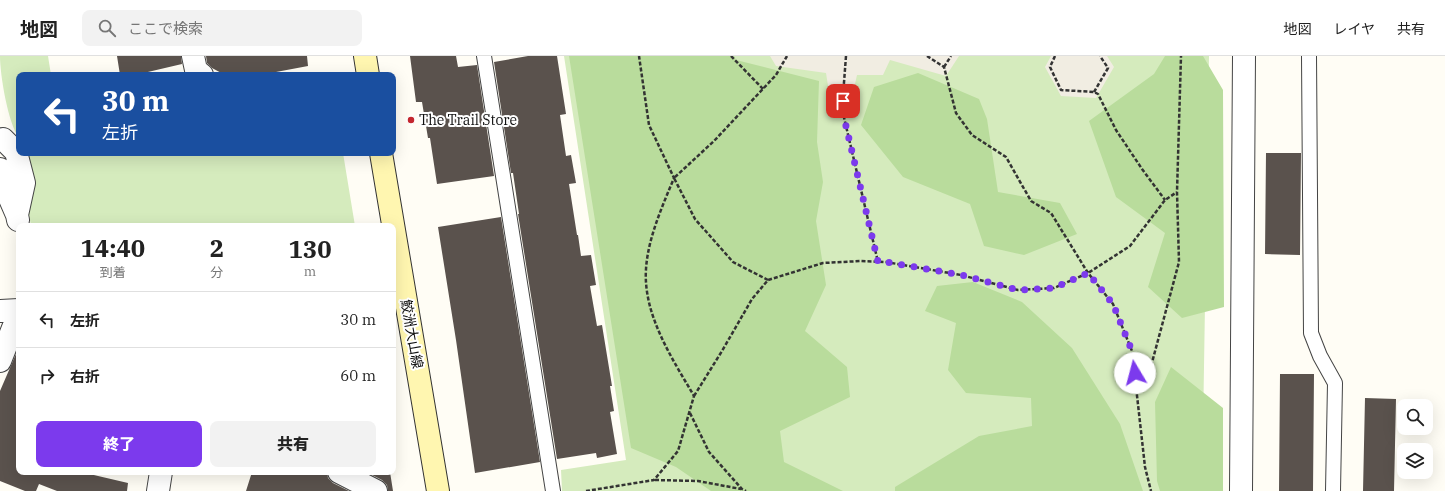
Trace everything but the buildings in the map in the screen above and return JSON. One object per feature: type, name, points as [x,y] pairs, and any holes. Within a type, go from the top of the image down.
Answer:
[{"type":"main road","name":"鮫洲大山線","points":[[382,156],[393,223]]},
{"type":"main road","name":"鮫洲大山線","points":[[396,242],[438,491]]},
{"type":"street","points":[[194,56],[196,70],[198,72]]},
{"type":"street","points":[[1240,491],[1244,56]]},
{"type":"street","points":[[0,160],[1,132]]},
{"type":"street","points":[[1,132],[16,152]]},
{"type":"street","points":[[17,156],[24,183],[18,220]]},
{"type":"street","points":[[0,169],[3,183],[18,220]]},
{"type":"street","points":[[0,311],[16,310]]},
{"type":"street","points":[[0,361],[16,323]]},
{"type":"street","points":[[158,491],[161,475]]},
{"type":"street","points":[[345,475],[376,491]]},
{"type":"lane","points":[[484,56],[553,491]]},
{"type":"lane","points":[[1309,56],[1311,333],[1320,356],[1335,383],[1333,491]]},
{"type":"path","points":[[639,56],[649,125],[695,219],[733,262],[768,280]]},
{"type":"path","points":[[731,56],[763,89]]},
{"type":"path","points":[[694,396],[670,354],[654,317],[647,288],[646,270],[648,254],[662,207],[674,178],[714,141],[776,75],[787,56]]},
{"type":"path","points":[[846,56],[842,109],[878,262]]},
{"type":"path","points":[[927,56],[944,67],[956,112],[972,136],[1006,157],[1031,201],[1051,213],[1088,273],[1113,304],[1132,351],[1145,467],[1151,491]]},
{"type":"path","points":[[944,67],[951,56]]},
{"type":"path","points":[[1055,56],[1050,67],[1061,90],[1094,92],[1098,94],[1116,130],[1165,200]]},
{"type":"path","points":[[1094,92],[1108,68],[1100,56]]},
{"type":"path","points":[[1136,384],[1150,370],[1179,262],[1177,192],[1181,56]]},
{"type":"path","points":[[654,480],[678,451],[694,396],[752,299],[768,280],[823,263],[886,262],[962,275],[1018,290],[1054,288],[1088,273],[1130,246],[1165,200],[1177,192]]},
{"type":"path","points":[[690,412],[709,452],[742,489]]},
{"type":"path","points":[[586,491],[654,480],[698,481],[746,491]]},
{"type":"green space","points":[[0,56],[48,56],[51,72],[16,72],[16,133],[11,122],[1,75]]},
{"type":"green space","points":[[564,56],[1209,56],[1202,491],[562,491],[561,470],[626,460]]},
{"type":"green space","points":[[569,56],[734,56],[736,60],[819,81],[817,142],[823,182],[816,221],[826,285],[805,331],[847,367],[850,397],[780,431],[784,462],[843,491],[711,491],[676,467],[631,448]]},
{"type":"green space","points":[[1165,56],[1203,56],[1223,90],[1224,307],[1182,318],[1148,287],[1165,233],[1116,197],[1089,121],[1154,74]]},
{"type":"green space","points":[[918,73],[979,99],[987,119],[998,192],[1060,203],[1077,234],[1024,255],[984,246],[970,204],[903,177],[861,125],[874,87]]},
{"type":"green space","points":[[25,156],[343,156],[355,223],[30,223],[27,203]]},
{"type":"green space","points":[[973,282],[1022,302],[1072,348],[1120,424],[1143,491],[895,491],[895,487],[979,436],[1032,426],[1031,398],[966,393],[948,370],[956,323],[925,311],[937,286]]},
{"type":"green space","points":[[1171,367],[1223,408],[1223,491],[1160,491],[1157,481],[1155,402]]},
{"type":"shaded area","points":[[770,56],[959,56],[946,76],[890,60],[883,75],[857,75],[853,93],[829,92],[826,73],[776,66]]},
{"type":"shaded area","points":[[1051,56],[1107,56],[1114,67],[1096,98],[1061,96],[1045,67]]},
{"type":"place","name":"The Trail Store","points":[[411,120]]},
{"type":"route","points":[[843,101],[842,109],[878,262],[886,262],[962,275],[1018,290],[1054,288],[1088,273],[1113,304],[1132,351],[1135,373]]}]
